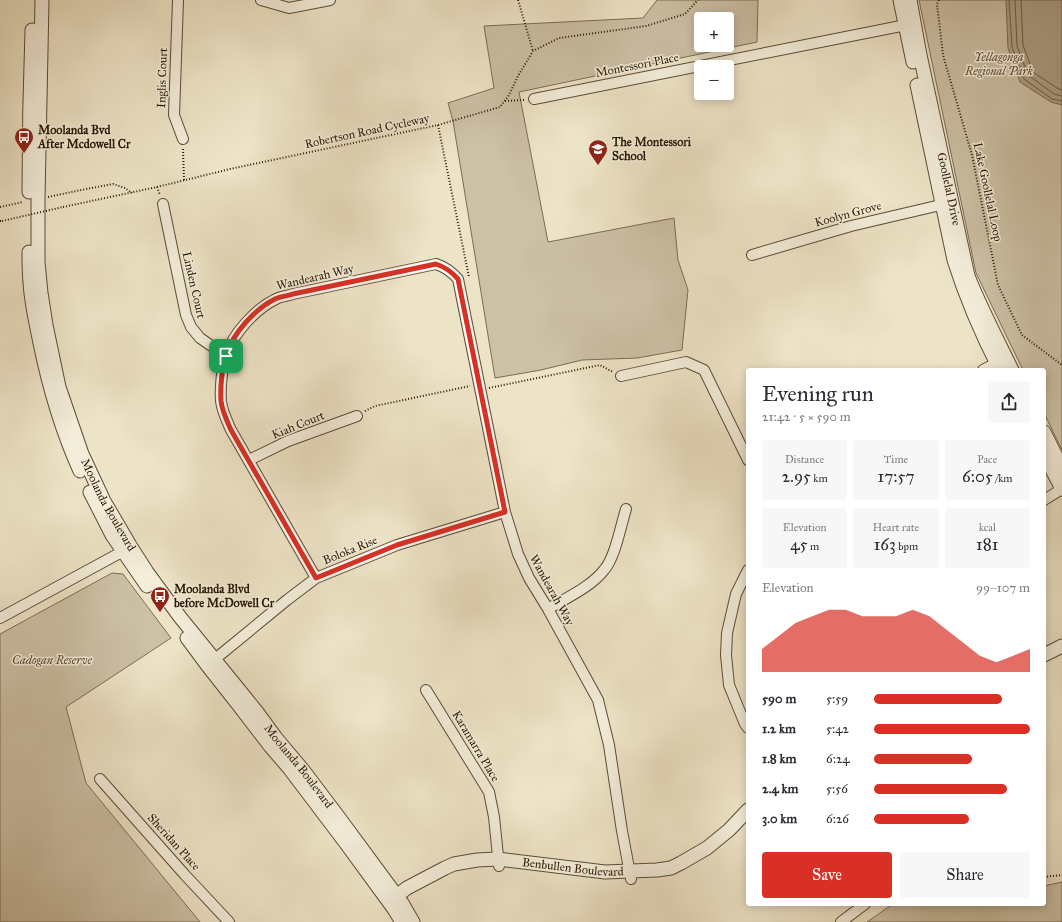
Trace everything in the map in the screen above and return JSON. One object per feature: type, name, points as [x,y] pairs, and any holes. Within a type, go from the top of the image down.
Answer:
[{"type":"street","name":"Moolanda Boulevard","points":[[33,0],[30,64],[30,282],[45,368],[51,393],[69,447],[112,535],[127,549],[147,572],[211,662],[257,712],[276,738],[303,770],[340,818],[395,902],[413,922]]},
{"type":"street","name":"Moolanda Boulevard","points":[[42,0],[38,199],[38,262],[41,293],[59,387],[82,454],[127,549]]},
{"type":"street","name":"Inglis Court","points":[[178,0],[174,115],[183,139]]},
{"type":"street","points":[[261,0],[289,8],[330,0]]},
{"type":"street","name":"Goollelal Drive","points":[[900,0],[910,24],[947,204],[954,260],[972,311],[1001,363]]},
{"type":"street","name":"Goollelal Drive","points":[[910,0],[910,24]]},
{"type":"street","name":"Montessori Place","points":[[534,99],[910,24]]},
{"type":"street","name":"Linden Court","points":[[163,204],[186,315],[191,327],[200,338],[226,356]]},
{"type":"street","name":"Koolyn Grove","points":[[752,256],[850,226],[947,204]]},
{"type":"street","name":"Wandearah Way","points":[[316,578],[255,473],[231,430],[225,416],[221,401],[226,356],[232,343],[248,320],[260,309],[276,299],[293,294],[436,264],[444,267],[452,272],[458,279],[505,512],[518,554],[528,578],[548,609],[598,700],[609,745],[630,875]]},
{"type":"street","points":[[621,376],[686,362],[704,370],[746,456]]},
{"type":"street","points":[[988,368],[1001,363]]},
{"type":"street","name":"Kiah Court","points":[[249,460],[288,441],[358,416]]},
{"type":"street","points":[[1046,436],[1062,468]]},
{"type":"street","points":[[1046,458],[1062,489],[1046,499]]},
{"type":"street","points":[[548,609],[595,580],[605,569],[614,551],[626,509]]},
{"type":"street","name":"Boloka Rise","points":[[211,662],[316,578],[397,545],[505,512]]},
{"type":"street","points":[[0,618],[127,549]]},
{"type":"street","points":[[746,574],[736,594],[727,633],[726,654],[729,685],[746,725]]},
{"type":"street","points":[[1046,654],[1062,646]]},
{"type":"street","points":[[1046,662],[1062,654]]},
{"type":"street","name":"Karamarra Place","points":[[426,690],[489,792],[494,817],[498,863]]},
{"type":"street","name":"Sheridan Place","points":[[100,779],[185,876],[229,922]]},
{"type":"street","name":"Benbullen Boulevard","points":[[395,902],[407,888],[429,876],[454,864],[477,860],[567,875],[599,878],[630,875],[671,868],[707,848],[719,839],[746,812]]},
{"type":"street","name":"Benbullen Boulevard","points":[[630,875],[645,879],[665,876],[682,871],[726,843],[746,822]]},
{"type":"street","name":"Moolanda Boulevard","points":[[395,902],[402,922]]},
{"type":"street","points":[[841,922],[862,906]]},
{"type":"path","points":[[518,0],[533,51]]},
{"type":"path","points":[[505,101],[533,51],[558,38],[646,26],[685,14],[698,0]]},
{"type":"path","name":"Lake Goollelal Loop","points":[[938,0],[937,4],[943,55],[972,155],[998,285],[1022,335],[1062,365]]},
{"type":"path","points":[[505,101],[534,99]]},
{"type":"path","name":"Robertson Road Cycleway","points":[[1,221],[132,193],[230,169],[438,125],[500,107],[505,101]]},
{"type":"path","points":[[438,125],[470,281]]},
{"type":"path","points":[[183,139],[184,180]]},
{"type":"path","points":[[50,196],[114,184],[125,188],[132,193]]},
{"type":"path","points":[[0,207],[19,203]]},
{"type":"path","points":[[358,416],[375,406],[600,365],[621,376]]},
{"type":"path","points":[[1046,877],[1062,875]]},
{"type":"green space","points":[[657,0],[758,0],[757,42],[734,47],[734,12],[694,12],[694,52],[709,52],[519,92],[548,242],[674,218],[678,260],[688,290],[682,350],[637,358],[582,360],[541,370],[495,378],[453,121],[448,103],[494,88],[484,26],[643,18]]},
{"type":"green space","name":"Yellagonga Regional Park","points":[[919,0],[1062,0],[1062,450],[1046,417],[1046,368],[1022,368],[976,273]]},
{"type":"green space","name":"Cadogan Reserve","points":[[112,573],[123,574],[171,638],[66,707],[86,783],[200,922],[0,922],[0,634]]},
{"type":"green space","points":[[1062,882],[1062,922],[867,922],[890,906],[1046,906],[1046,886]]},
{"type":"water","points":[[1006,0],[1062,0],[1062,105],[1051,102],[1020,82],[1008,48]]},
{"type":"place","name":"Moolanda Bvd After Mcdowell Cr","points":[[24,154]]},
{"type":"place","name":"The Montessori School","points":[[598,166]]},
{"type":"place","name":"Moolanda Blvd before McDowell Cr","points":[[160,613]]},
{"type":"route","points":[[436,264],[444,267],[452,272],[458,279],[505,512],[397,545],[316,578],[255,473],[231,430],[225,416],[221,401],[226,356],[232,343],[248,320],[260,309],[276,299],[293,294],[436,264]]}]
